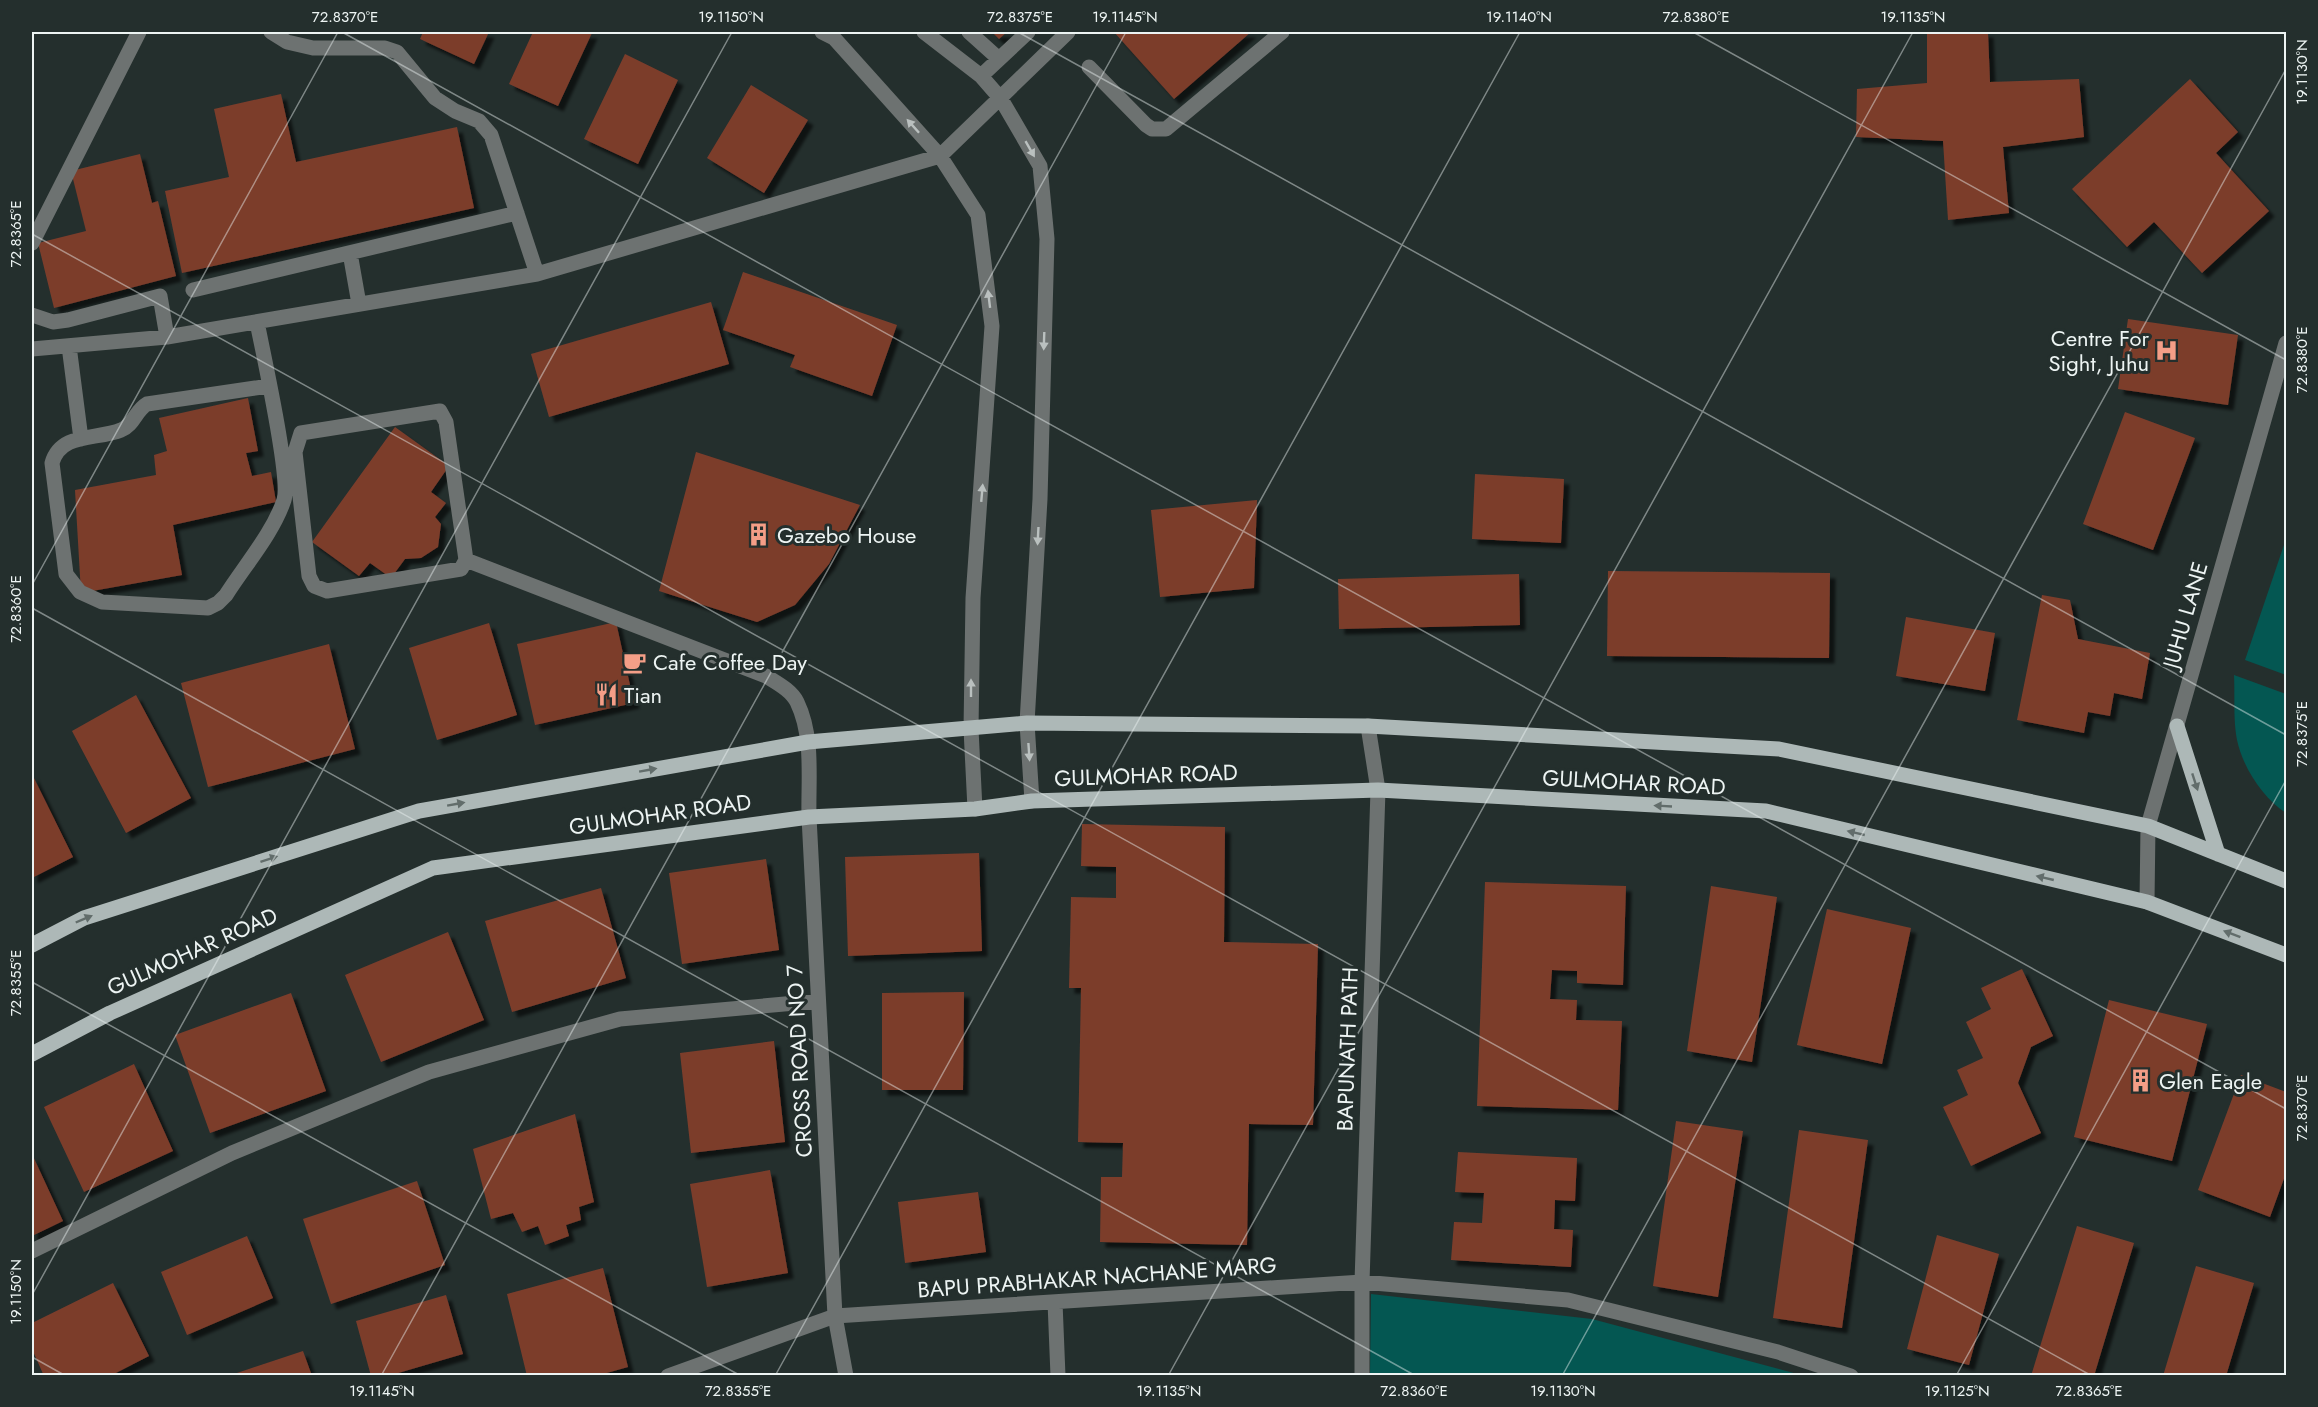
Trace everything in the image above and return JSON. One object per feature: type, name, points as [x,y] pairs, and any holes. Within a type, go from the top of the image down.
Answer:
[{"type":"main road","name":"GULMOHAR ROAD","points":[[32,945],[84,918],[419,811],[808,742],[1027,723],[1368,726],[1779,749],[2148,826],[2286,881]]},
{"type":"main road","points":[[2177,726],[2218,854]]},
{"type":"main road","name":"GULMOHAR ROAD","points":[[32,1054],[110,1013],[433,868],[808,817],[975,809],[1032,801],[1378,790],[1766,811],[2147,902],[2286,955]]},
{"type":"street","points":[[32,243],[139,32]]},
{"type":"street","points":[[271,32],[287,42],[312,48],[385,48],[398,52],[435,98],[455,111],[479,121],[491,135],[537,274]]},
{"type":"street","points":[[822,32],[834,39],[939,156],[978,215],[993,326],[972,598],[971,729],[975,809]]},
{"type":"street","points":[[924,32],[981,76],[1001,99],[1040,166],[1047,239],[1040,499],[1027,723],[1032,801]]},
{"type":"street","points":[[969,32],[999,59]]},
{"type":"street","points":[[981,76],[1028,32]]},
{"type":"street","points":[[32,349],[167,337],[537,274],[939,156],[1001,99],[1068,32]]},
{"type":"street","points":[[1089,68],[1146,125],[1158,130],[1166,129],[1282,32]]},
{"type":"street","points":[[193,290],[517,213]]},
{"type":"street","points":[[350,253],[359,304]]},
{"type":"street","points":[[32,315],[53,322],[68,320],[160,296],[167,337]]},
{"type":"street","points":[[257,322],[286,489],[278,513],[226,594],[218,603],[208,608],[102,602],[91,599],[74,586],[66,574],[52,463],[58,449],[65,443],[121,431],[130,425],[138,409],[147,404],[268,386]]},
{"type":"street","name":"JUHU LANE","points":[[2147,902],[2148,826],[2286,343]]},
{"type":"street","points":[[69,346],[81,439]]},
{"type":"street","points":[[440,411],[446,422],[466,560],[461,569],[453,572],[327,591],[314,586],[309,576],[295,452],[301,433],[440,411]]},
{"type":"street","name":"CROSS ROAD NO 7","points":[[466,560],[766,676],[788,690],[797,701],[808,742],[808,817],[835,1316],[846,1376]]},
{"type":"street","name":"BAPUNATH PATH","points":[[1362,1376],[1362,1282],[1378,790],[1368,726]]},
{"type":"street","points":[[32,1251],[232,1153],[429,1072],[620,1019],[818,1001]]},
{"type":"street","name":"BAPU PRABHAKAR NACHANE MARG","points":[[668,1376],[835,1316],[1362,1282],[1568,1300],[1778,1352],[1851,1376]]},
{"type":"street","points":[[1055,1302],[1058,1376]]},
{"type":"shaded area","points":[[2286,539],[2286,675],[2245,660]]},
{"type":"shaded area","points":[[2234,675],[2286,694],[2286,813],[2262,791],[2240,751],[2235,724]]},
{"type":"shaded area","points":[[1371,1294],[1592,1319],[1801,1375],[1370,1375]]},
{"type":"building","points":[[423,32],[489,32],[474,64],[420,39]]},
{"type":"building","points":[[533,32],[592,33],[558,106],[509,84]]},
{"type":"building","points":[[992,32],[1007,32],[999,39]]},
{"type":"building","points":[[1114,32],[1251,32],[1174,99]]},
{"type":"building","points":[[1927,32],[1988,32],[1990,82],[2079,79],[2084,137],[2003,147],[2009,213],[1948,220],[1943,141],[1856,137],[1857,89],[1927,83]]},
{"type":"building","points":[[625,54],[678,80],[638,164],[584,139]]},
{"type":"building","points":[[2190,79],[2238,132],[2216,153],[2269,211],[2202,273],[2154,222],[2127,247],[2072,189]]},
{"type":"building","points":[[751,85],[808,120],[764,193],[707,158]]},
{"type":"building","points":[[281,94],[296,162],[457,127],[474,208],[182,273],[165,191],[229,177],[214,109]]},
{"type":"building","points":[[140,154],[152,203],[158,201],[176,276],[54,308],[38,243],[86,231],[71,171]]},
{"type":"building","points":[[743,272],[897,325],[872,396],[790,367],[795,355],[723,330]]},
{"type":"building","points":[[711,302],[729,364],[549,417],[531,354]]},
{"type":"building","points":[[2128,319],[2238,335],[2228,405],[2118,389]]},
{"type":"building","points":[[248,398],[258,451],[246,453],[252,476],[271,472],[276,502],[173,525],[182,575],[81,593],[75,490],[156,475],[154,455],[167,451],[159,418]]},
{"type":"building","points":[[2125,412],[2195,438],[2153,550],[2083,524]]},
{"type":"building","points":[[395,427],[449,466],[431,492],[446,503],[435,517],[441,524],[438,547],[421,558],[405,559],[391,578],[370,563],[359,576],[312,542]]},
{"type":"building","name":"Gazebo House","points":[[696,452],[860,505],[829,564],[795,605],[757,622],[659,591]]},
{"type":"building","points":[[1475,474],[1564,479],[1561,543],[1472,539]]},
{"type":"building","points":[[1257,500],[1254,588],[1160,597],[1151,510]]},
{"type":"building","points":[[1608,571],[1830,573],[1829,658],[1607,656]]},
{"type":"building","points":[[1519,574],[1520,625],[1339,629],[1338,579]]},
{"type":"building","points":[[2042,595],[2070,600],[2078,639],[2150,653],[2142,699],[2114,693],[2110,716],[2088,712],[2084,733],[2017,720]]},
{"type":"building","points":[[1906,617],[1995,633],[1985,691],[1896,676]]},
{"type":"building","points":[[616,622],[634,703],[535,725],[517,644]]},
{"type":"building","points":[[489,623],[517,715],[437,740],[409,648]]},
{"type":"building","points":[[329,644],[355,749],[208,787],[181,683]]},
{"type":"building","points":[[136,695],[191,798],[126,833],[72,731]]},
{"type":"building","points":[[32,774],[73,857],[32,878]]},
{"type":"building","points":[[1082,824],[1225,827],[1224,942],[1318,944],[1313,1125],[1249,1124],[1247,1245],[1100,1242],[1101,1177],[1122,1177],[1123,1143],[1078,1142],[1081,988],[1069,988],[1071,897],[1116,898],[1116,867],[1081,866]]},
{"type":"building","points":[[979,853],[982,951],[848,956],[845,857]]},
{"type":"building","points":[[766,859],[779,950],[682,964],[669,873]]},
{"type":"building","points":[[1485,882],[1626,886],[1623,985],[1577,983],[1577,971],[1552,970],[1550,999],[1577,1000],[1576,1020],[1622,1021],[1618,1110],[1477,1106]]},
{"type":"building","points":[[1711,886],[1777,897],[1752,1062],[1687,1051]]},
{"type":"building","points":[[601,888],[626,978],[512,1012],[485,921]]},
{"type":"building","points":[[1827,909],[1911,928],[1882,1064],[1797,1045]]},
{"type":"building","points":[[448,932],[484,1020],[381,1062],[345,975]]},
{"type":"building","points":[[2022,969],[2053,1036],[2031,1047],[2018,1083],[2041,1133],[1971,1166],[1943,1107],[1968,1095],[1957,1070],[1983,1058],[1966,1022],[1991,1009],[1981,988]]},
{"type":"building","points":[[964,992],[963,1090],[882,1090],[882,993]]},
{"type":"building","points":[[291,993],[326,1091],[210,1133],[175,1035]]},
{"type":"building","name":"Glen Eagle","points":[[2109,1000],[2207,1024],[2172,1161],[2074,1137]]},
{"type":"building","points":[[774,1041],[785,1142],[691,1153],[680,1053]]},
{"type":"building","points":[[134,1064],[173,1151],[84,1192],[44,1107]]},
{"type":"building","points":[[2241,1075],[2286,1092],[2286,1173],[2270,1217],[2198,1190]]},
{"type":"building","points":[[575,1114],[594,1202],[579,1207],[581,1220],[566,1225],[569,1236],[545,1245],[538,1226],[522,1232],[513,1213],[491,1219],[473,1149]]},
{"type":"building","points":[[1676,1121],[1743,1131],[1718,1297],[1653,1286]]},
{"type":"building","points":[[1799,1130],[1868,1140],[1842,1328],[1773,1318]]},
{"type":"building","points":[[1458,1152],[1577,1158],[1575,1201],[1555,1200],[1554,1229],[1573,1230],[1571,1267],[1451,1260],[1454,1222],[1482,1223],[1484,1193],[1455,1192]]},
{"type":"building","points":[[32,1154],[63,1221],[32,1236]]},
{"type":"building","points":[[770,1170],[788,1273],[707,1287],[690,1184]]},
{"type":"building","points":[[417,1181],[445,1265],[331,1304],[303,1219]]},
{"type":"building","points":[[978,1192],[986,1252],[905,1263],[898,1202]]},
{"type":"building","points":[[2077,1226],[2134,1243],[2094,1376],[2031,1376]]},
{"type":"building","points":[[1937,1235],[1999,1254],[1969,1365],[1907,1349]]},
{"type":"building","points":[[247,1236],[273,1298],[187,1335],[161,1272]]},
{"type":"building","points":[[2196,1266],[2254,1283],[2226,1376],[2163,1376]]},
{"type":"building","points":[[603,1268],[628,1367],[596,1376],[527,1376],[507,1294]]},
{"type":"building","points":[[113,1283],[149,1356],[110,1376],[44,1376],[32,1349],[32,1323]]},
{"type":"building","points":[[446,1295],[463,1354],[388,1376],[371,1376],[356,1321]]},
{"type":"building","points":[[303,1351],[312,1376],[231,1376],[231,1375]]},
{"type":"place","name":"Centre For Sight, Juhu","points":[[2167,351]]},
{"type":"place","name":"Gazebo House","points":[[759,535]]},
{"type":"place","name":"Cafe Coffee Day","points":[[635,662]]},
{"type":"place","name":"Tian","points":[[606,695]]},
{"type":"place","name":"Glen Eagle","points":[[2141,1081]]}]
